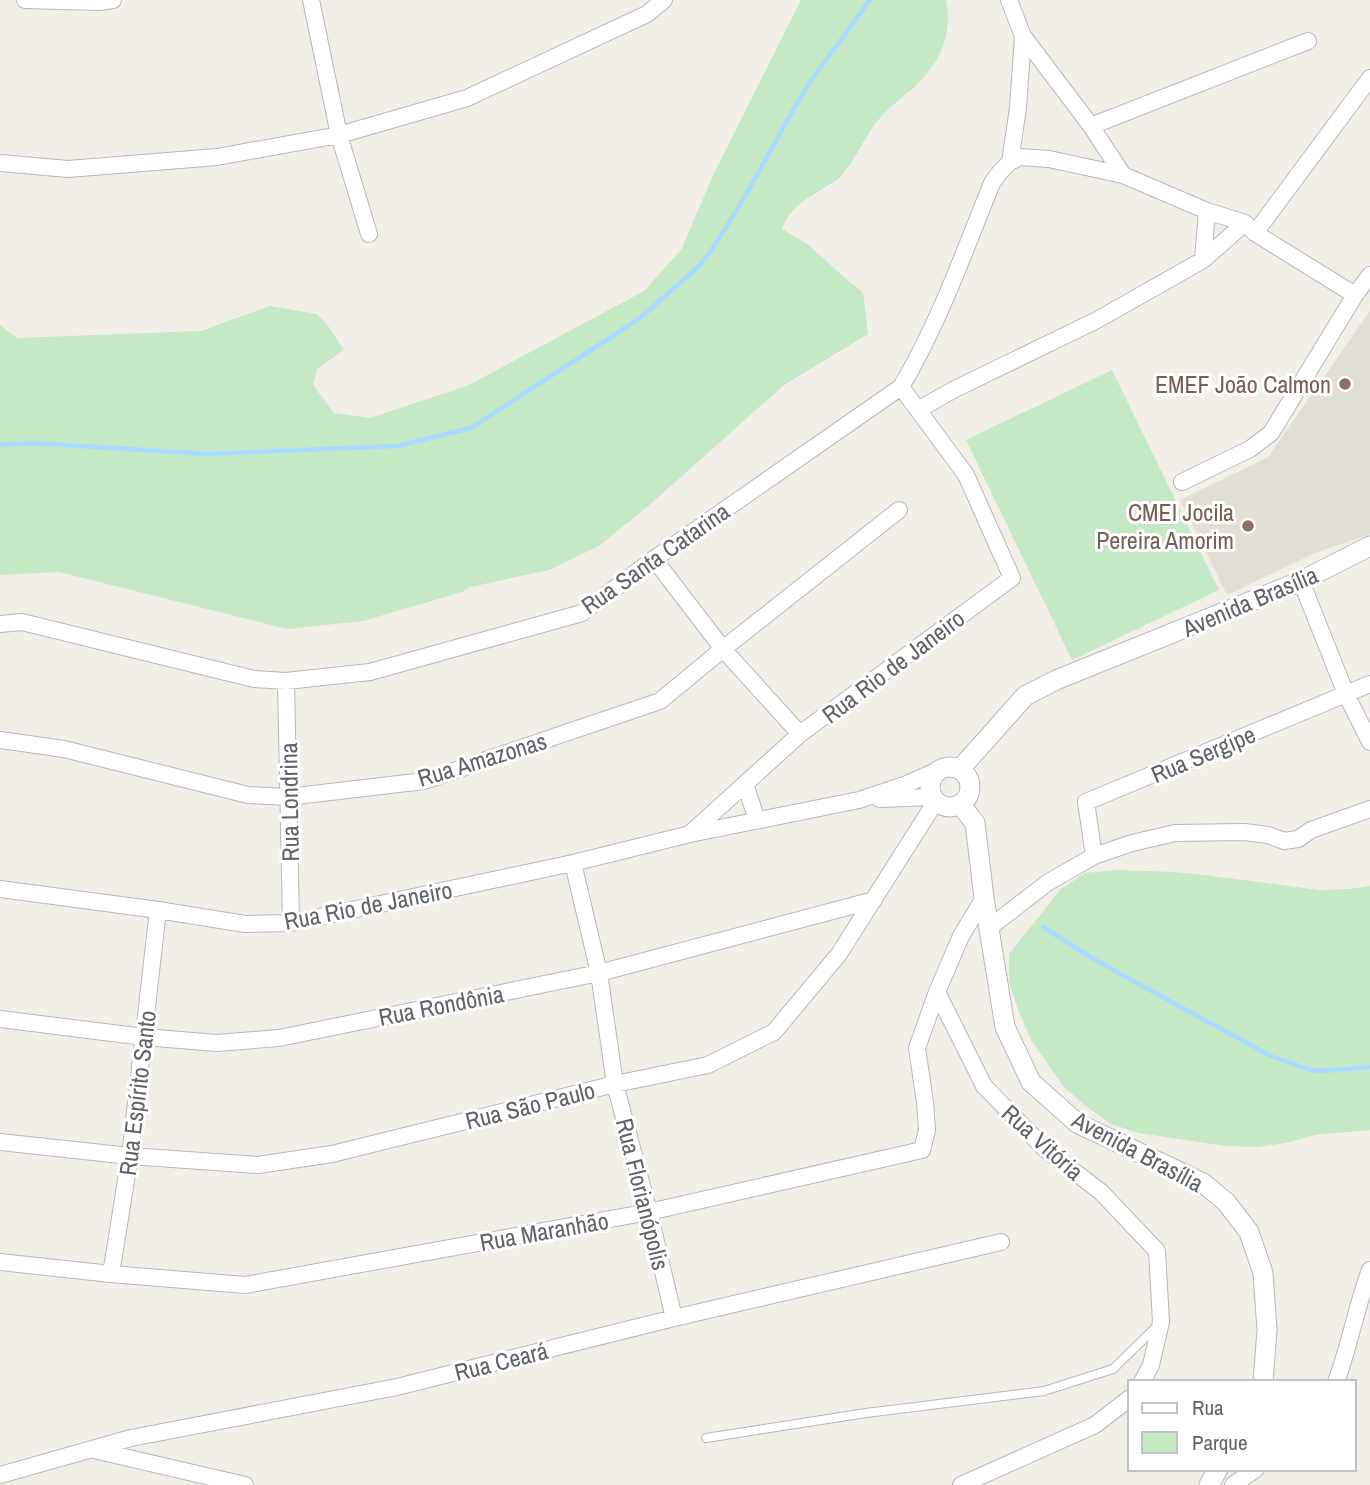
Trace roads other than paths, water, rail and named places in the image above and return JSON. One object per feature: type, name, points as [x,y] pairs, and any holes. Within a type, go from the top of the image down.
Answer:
[{"type":"street","points":[[25,0],[104,1]]},
{"type":"street","points":[[311,0],[339,135],[369,234]]},
{"type":"street","points":[[0,163],[68,169],[217,157],[339,135],[467,98],[647,14],[664,0]]},
{"type":"street","points":[[1009,0],[1023,36],[1091,126],[1123,176]]},
{"type":"street","points":[[1010,162],[1018,107],[1023,36]]},
{"type":"street","points":[[1091,126],[1308,41]]},
{"type":"street","points":[[1355,295],[1250,228],[1123,176],[1037,158],[1020,157],[1010,162],[992,183],[939,314],[901,387],[918,410],[953,390],[1097,320],[1203,260],[1250,228],[1367,88]]},
{"type":"street","points":[[1203,260],[1207,211]]},
{"type":"street","points":[[1182,482],[1250,449],[1271,433],[1355,295],[1370,276]]},
{"type":"street","name":"Rua Santa Catarina","points":[[0,624],[22,622],[254,679],[286,681],[370,671],[582,613],[654,559],[901,387]]},
{"type":"street","name":"Rua Rio de Janeiro","points":[[690,834],[800,734],[1012,578],[966,475],[918,410]]},
{"type":"street","name":"Rua Amazonas","points":[[0,740],[64,749],[248,795],[288,797],[424,781],[660,701],[899,510]]},
{"type":"street","name":"Avenida Brasília","points":[[960,769],[1025,696],[1056,680],[1301,581],[1370,546]]},
{"type":"street","points":[[654,559],[723,649],[800,734]]},
{"type":"street","points":[[1301,581],[1346,694],[1370,742]]},
{"type":"street","name":"Rua Londrina","points":[[286,681],[291,923]]},
{"type":"street","name":"Rua Sergipe","points":[[1094,856],[1086,802],[1370,684]]},
{"type":"street","points":[[949,766],[960,769],[970,786],[966,799],[954,807],[947,807],[934,799],[930,782],[938,770],[949,766]]},
{"type":"street","name":"Rua Rio de Janeiro","points":[[0,889],[245,924],[291,923],[573,863],[690,834],[859,800],[938,770]]},
{"type":"street","points":[[745,784],[757,820]]},
{"type":"street","name":"Rua Rio de Janeiro","points":[[859,800],[934,799]]},
{"type":"street","name":"Rua São Paulo","points":[[0,1142],[131,1156],[258,1165],[332,1154],[615,1084],[708,1065],[774,1032],[839,954],[934,799]]},
{"type":"street","name":"Avenida Brasília","points":[[960,804],[975,823],[1005,1027],[1031,1082],[1077,1123],[1203,1182],[1226,1202],[1249,1233],[1263,1273],[1267,1330],[1263,1380]]},
{"type":"street","points":[[989,928],[1047,883],[1094,856],[1132,843],[1175,834],[1244,832],[1268,835],[1284,842],[1298,839],[1311,830],[1370,809]]},
{"type":"street","name":"Rua Florianópolis","points":[[573,863],[599,973],[615,1084],[674,1318]]},
{"type":"street","points":[[937,992],[961,936],[984,898]]},
{"type":"street","name":"Rua Rondônia","points":[[0,1019],[217,1043],[279,1038],[599,973],[874,900]]},
{"type":"street","name":"Rua Espírito Santo","points":[[111,1274],[131,1156],[159,910]]},
{"type":"street","name":"Rua Maranhão","points":[[0,1262],[245,1285],[649,1212],[922,1150],[927,1130],[917,1048],[937,992]]},
{"type":"street","name":"Rua Vitória","points":[[937,992],[984,1086],[1045,1149],[1101,1192],[1157,1251],[1161,1322],[1151,1365],[1143,1380]]},
{"type":"street","name":"Rua Ceará","points":[[0,1475],[131,1438],[397,1387],[674,1318],[1001,1242]]},
{"type":"street","points":[[1337,1380],[1347,1353],[1360,1295],[1370,1270]]},
{"type":"street","points":[[961,1485],[1095,1424],[1128,1399]]},
{"type":"street","points":[[92,1450],[246,1485]]},
{"type":"street","points":[[1233,1485],[1254,1471]]},
{"type":"lane","points":[[706,1438],[866,1413],[1044,1391],[1113,1369],[1161,1322]]},
{"type":"waterway","points":[[0,445],[32,443],[208,454],[397,446],[471,428],[628,326],[700,265],[737,210],[807,86],[870,0]]},
{"type":"waterway","points":[[1043,927],[1092,958],[1271,1056],[1311,1070],[1370,1067]]},
{"type":"place","name":"EMEF João Calmon","points":[[1345,384]]},
{"type":"place","name":"CMEI Jocila Pereira Amorim","points":[[1248,526]]}]
